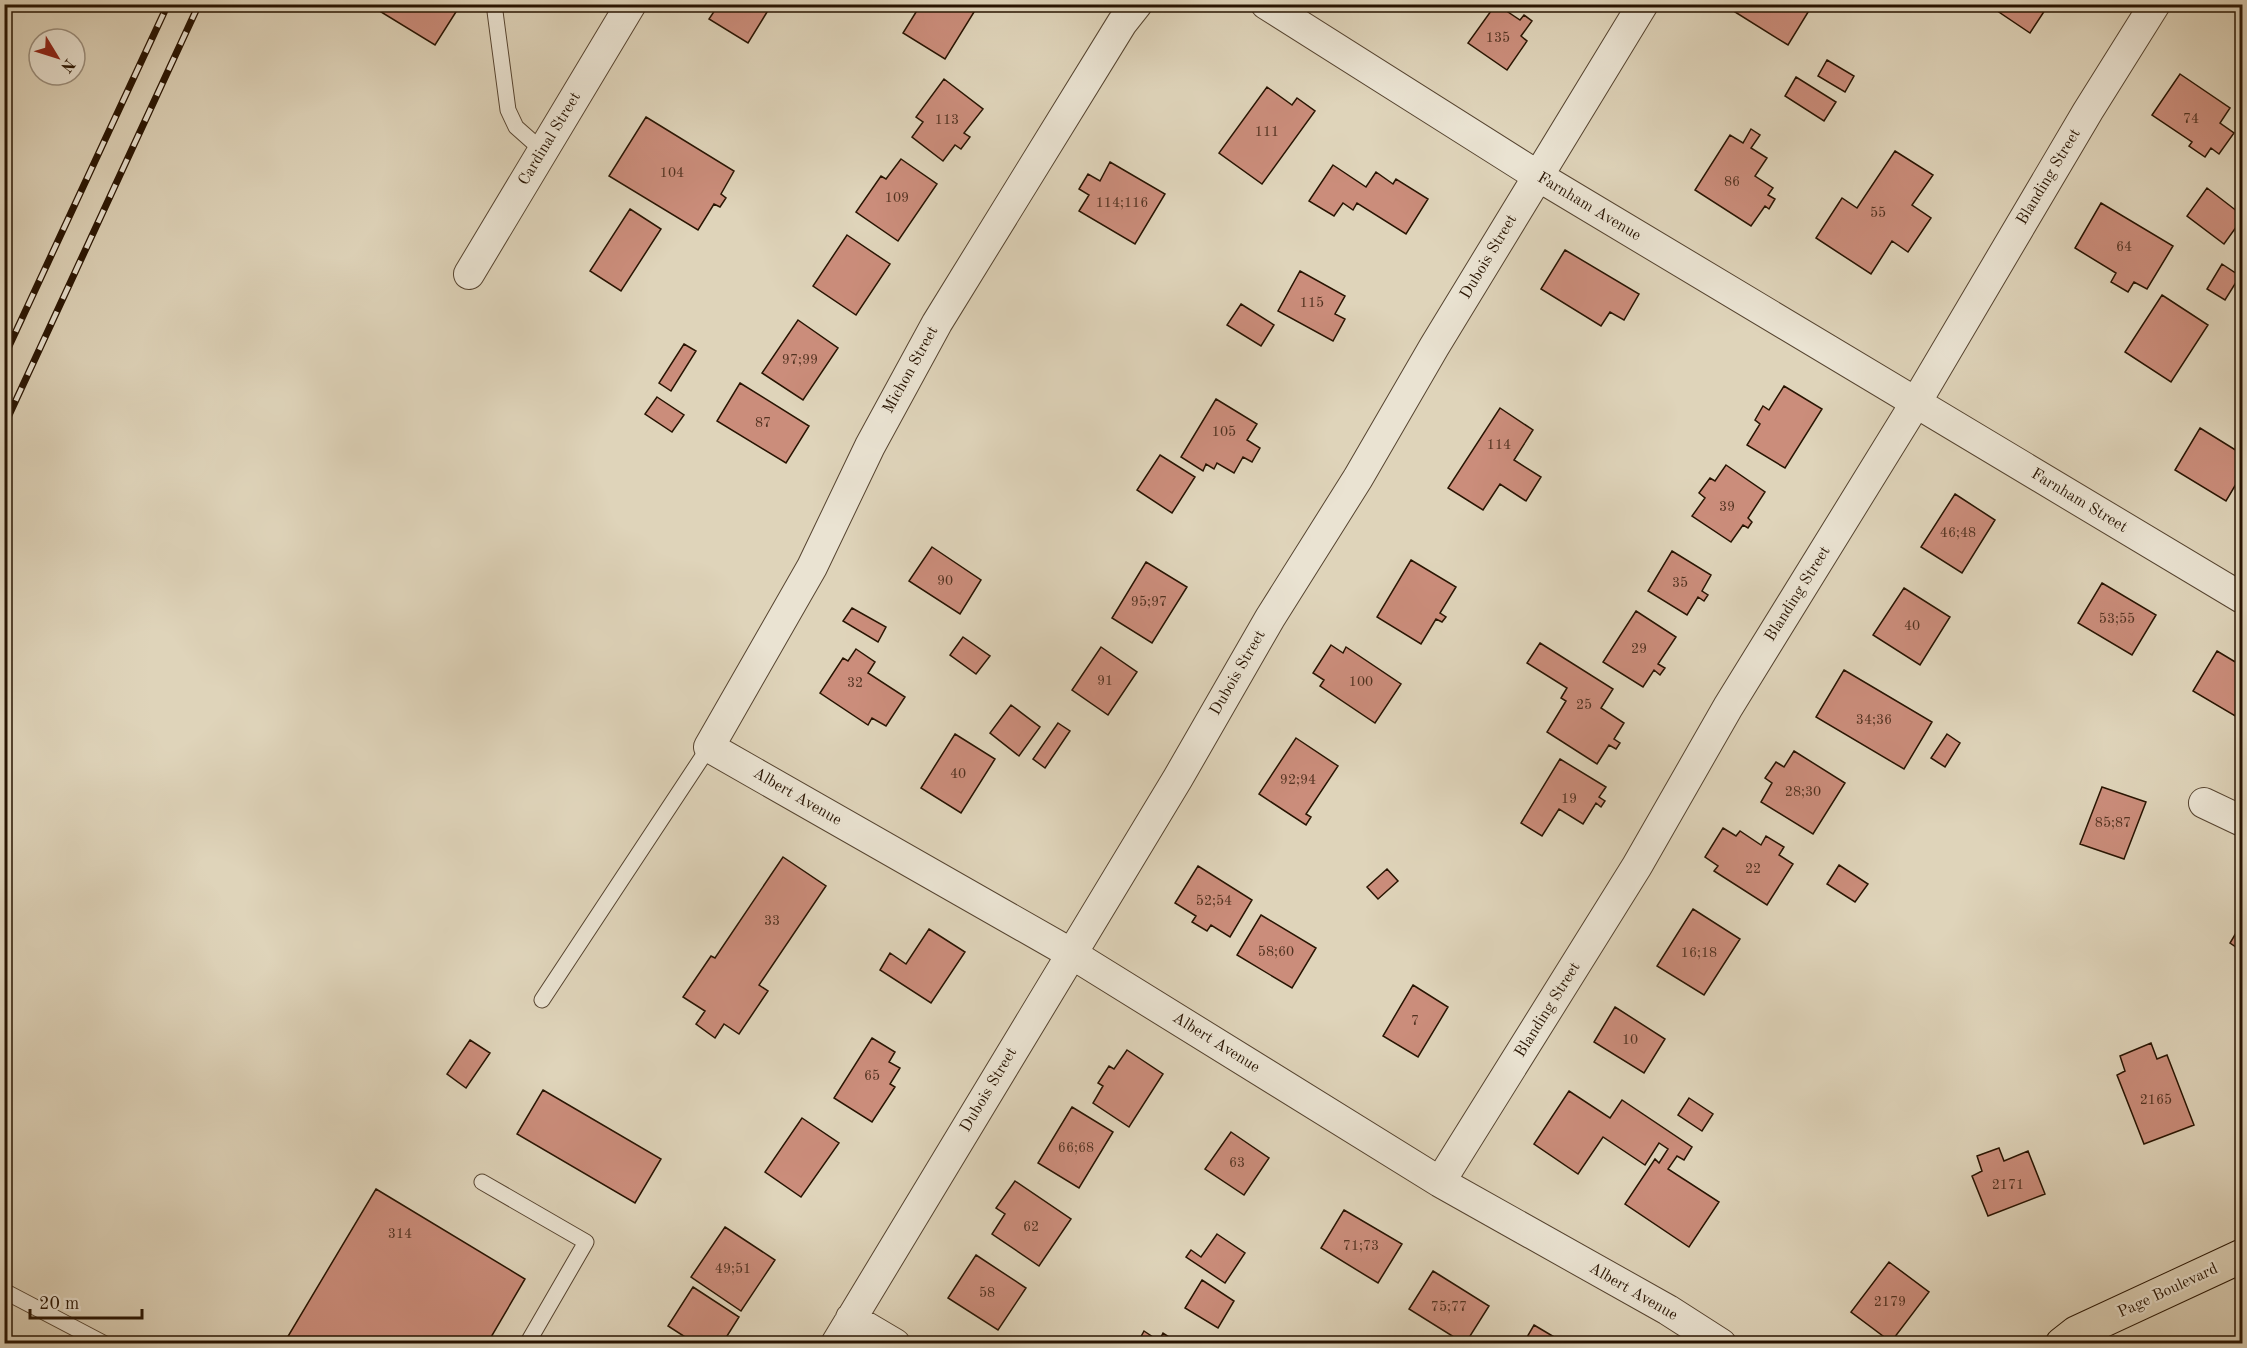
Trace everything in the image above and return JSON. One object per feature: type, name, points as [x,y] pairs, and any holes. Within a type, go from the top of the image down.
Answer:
[{"type":"main road","name":"Page Boulevard","points":[[2062,1344],[2076,1334],[2242,1256]]},
{"type":"street","name":"Cardinal Street","points":[[469,274],[631,4]]},
{"type":"street","name":"Michon Street","points":[[709,747],[812,567],[870,446],[937,323],[1122,23],[1137,4]]},
{"type":"street","name":"Farnham Avenue","points":[[1266,4],[1538,176],[1915,404]]},
{"type":"street","name":"Dubois Street","points":[[836,1344],[1178,778],[1270,618],[1358,478],[1643,4]]},
{"type":"street","name":"Blanding Street","points":[[1440,1182],[1637,866],[1728,707],[1915,404],[2088,111],[2155,4]]},
{"type":"street","name":"Farnham Street","points":[[1915,404],[2242,598]]},
{"type":"street","name":"Albert Avenue","points":[[709,747],[1072,954],[1440,1182],[1668,1310],[1720,1344]]},
{"type":"street","points":[[2204,803],[2242,820]]},
{"type":"street","points":[[851,1318],[895,1344]]},
{"type":"lane","points":[[494,4],[508,110],[516,127],[543,151]]},
{"type":"lane","points":[[542,999],[709,747]]},
{"type":"lane","points":[[483,1182],[586,1242],[527,1344]]},
{"type":"lane","points":[[4,1290],[105,1344]]},
{"type":"building","points":[[368,4],[461,4],[435,45]]},
{"type":"building","points":[[719,4],[772,4],[748,43],[709,19]]},
{"type":"building","points":[[921,4],[979,4],[945,59],[903,33]]},
{"type":"building","points":[[1496,4],[1520,20],[1524,15],[1532,21],[1521,36],[1527,41],[1507,70],[1468,43]]},
{"type":"building","points":[[1740,4],[1803,4],[1810,9],[1788,45],[1735,12]]},
{"type":"building","points":[[1987,4],[2049,4],[2030,33]]},
{"type":"building","points":[[1827,60],[1854,76],[1845,92],[1818,76]]},
{"type":"building","points":[[2180,74],[2230,108],[2220,123],[2234,133],[2219,154],[2211,148],[2205,157],[2189,146],[2192,142],[2152,115]]},
{"type":"building","points":[[1796,77],[1836,102],[1824,121],[1785,96]]},
{"type":"building","points":[[944,79],[983,109],[964,133],[970,137],[961,149],[955,145],[943,161],[912,137],[923,122],[916,117]]},
{"type":"building","points":[[1267,87],[1292,105],[1297,98],[1315,111],[1262,184],[1219,153]]},
{"type":"building","points":[[646,117],[734,171],[721,194],[726,198],[720,207],[714,204],[698,230],[609,176]]},
{"type":"building","points":[[1751,129],[1760,135],[1751,148],[1767,158],[1755,176],[1773,188],[1768,195],[1775,199],[1769,209],[1765,206],[1751,226],[1695,190],[1730,135],[1743,143]]},
{"type":"building","points":[[1895,151],[1933,175],[1912,205],[1931,218],[1908,252],[1892,241],[1871,274],[1816,238],[1842,198],[1857,208]]},
{"type":"building","points":[[901,159],[937,184],[898,241],[856,212],[881,176],[886,179]]},
{"type":"building","points":[[1110,162],[1165,194],[1135,244],[1079,211],[1089,195],[1079,189],[1088,174],[1100,181]]},
{"type":"building","points":[[1333,165],[1366,187],[1376,172],[1393,184],[1396,179],[1428,199],[1406,234],[1357,203],[1353,210],[1343,203],[1334,216],[1309,201]]},
{"type":"building","points":[[2207,188],[2242,215],[2242,219],[2224,244],[2187,216]]},
{"type":"building","points":[[2101,203],[2173,246],[2147,289],[2134,282],[2128,292],[2111,282],[2116,273],[2075,248]]},
{"type":"building","points":[[630,209],[661,229],[621,291],[590,271]]},
{"type":"building","points":[[847,235],[890,264],[856,315],[813,286]]},
{"type":"building","points":[[1565,250],[1639,294],[1624,320],[1610,312],[1601,326],[1541,289]]},
{"type":"building","points":[[2222,264],[2240,276],[2225,300],[2207,289]]},
{"type":"building","points":[[1300,271],[1345,296],[1335,314],[1345,319],[1333,341],[1278,311]]},
{"type":"building","points":[[2162,295],[2208,325],[2171,382],[2125,352]]},
{"type":"building","points":[[1241,304],[1274,325],[1261,346],[1227,325]]},
{"type":"building","points":[[798,320],[838,348],[803,400],[762,373]]},
{"type":"building","points":[[684,344],[696,351],[671,391],[659,383]]},
{"type":"building","points":[[740,383],[809,426],[786,463],[717,421]]},
{"type":"building","points":[[1784,386],[1822,409],[1785,468],[1747,445],[1760,424],[1755,420],[1763,406],[1769,410]]},
{"type":"building","points":[[657,397],[684,415],[672,432],[645,414]]},
{"type":"building","points":[[1216,399],[1257,424],[1247,440],[1260,448],[1252,462],[1243,457],[1234,473],[1217,463],[1214,469],[1206,464],[1203,471],[1181,457]]},
{"type":"building","points":[[1500,408],[1533,430],[1514,460],[1541,477],[1526,501],[1500,484],[1483,510],[1448,488]]},
{"type":"building","points":[[2200,428],[2242,454],[2242,474],[2226,501],[2175,470]]},
{"type":"building","points":[[1160,455],[1195,477],[1172,513],[1137,490]]},
{"type":"building","points":[[1726,465],[1765,492],[1748,518],[1752,522],[1748,528],[1743,525],[1731,542],[1692,516],[1705,498],[1699,493],[1710,478],[1715,481]]},
{"type":"building","points":[[1955,494],[1995,520],[1962,573],[1921,547]]},
{"type":"building","points":[[932,547],[981,580],[960,614],[909,581]]},
{"type":"building","points":[[1672,551],[1711,575],[1702,591],[1708,595],[1704,601],[1698,597],[1687,615],[1648,591]]},
{"type":"building","points":[[1411,560],[1456,587],[1440,613],[1446,617],[1442,622],[1436,619],[1421,644],[1377,617]]},
{"type":"building","points":[[1146,562],[1187,587],[1152,643],[1112,618]]},
{"type":"building","points":[[2102,583],[2156,615],[2132,655],[2078,623]]},
{"type":"building","points":[[1904,588],[1950,617],[1920,665],[1873,635]]},
{"type":"building","points":[[852,608],[886,627],[878,642],[843,621]]},
{"type":"building","points":[[1636,611],[1676,637],[1658,664],[1665,668],[1660,675],[1654,670],[1643,687],[1603,662]]},
{"type":"building","points":[[963,637],[990,656],[976,674],[950,655]]},
{"type":"building","points":[[1540,643],[1613,689],[1601,708],[1624,723],[1614,739],[1620,743],[1616,749],[1609,745],[1597,764],[1547,732],[1566,701],[1561,698],[1567,688],[1527,663]]},
{"type":"building","points":[[1331,645],[1343,653],[1346,647],[1401,684],[1375,723],[1320,686],[1324,680],[1313,673]]},
{"type":"building","points":[[1101,647],[1137,672],[1108,715],[1072,690]]},
{"type":"building","points":[[856,649],[875,662],[868,673],[905,697],[886,726],[872,718],[868,725],[820,693],[843,658],[848,661]]},
{"type":"building","points":[[2217,651],[2242,666],[2242,720],[2193,691]]},
{"type":"building","points":[[1844,670],[1932,722],[1904,769],[1816,717]]},
{"type":"building","points":[[1011,705],[1040,727],[1019,756],[990,733]]},
{"type":"building","points":[[1058,723],[1070,731],[1045,768],[1033,759]]},
{"type":"building","points":[[955,734],[995,759],[961,813],[921,788]]},
{"type":"building","points":[[1947,734],[1960,743],[1945,767],[1931,758]]},
{"type":"building","points":[[1296,738],[1338,766],[1306,814],[1311,817],[1306,825],[1259,794]]},
{"type":"building","points":[[1794,751],[1845,783],[1813,834],[1761,802],[1772,783],[1765,778],[1776,762],[1784,767]]},
{"type":"building","points":[[1560,759],[1606,787],[1599,797],[1605,801],[1601,807],[1596,803],[1583,824],[1559,809],[1542,836],[1521,823]]},
{"type":"building","points":[[2102,787],[2146,802],[2124,859],[2080,844]]},
{"type":"building","points":[[1723,828],[1736,836],[1740,831],[1761,845],[1766,836],[1784,847],[1779,855],[1793,864],[1767,905],[1714,871],[1718,866],[1705,857]]},
{"type":"building","points":[[783,857],[826,886],[759,985],[768,991],[739,1034],[724,1024],[715,1038],[696,1024],[705,1011],[683,997],[711,956],[715,958]]},
{"type":"building","points":[[1839,865],[1868,884],[1855,902],[1827,884]]},
{"type":"building","points":[[1198,866],[1252,900],[1230,937],[1211,925],[1207,931],[1192,922],[1196,916],[1175,903]]},
{"type":"building","points":[[1387,869],[1398,881],[1378,899],[1367,887]]},
{"type":"building","points":[[1693,909],[1740,939],[1704,995],[1657,966]]},
{"type":"building","points":[[1261,915],[1316,948],[1292,988],[1237,955]]},
{"type":"building","points":[[2242,923],[2242,951],[2230,943]]},
{"type":"building","points":[[929,929],[965,952],[931,1003],[880,970],[890,953],[906,964]]},
{"type":"building","points":[[1413,985],[1448,1007],[1418,1057],[1383,1036]]},
{"type":"building","points":[[1615,1007],[1665,1039],[1644,1073],[1594,1042]]},
{"type":"building","points":[[872,1038],[895,1052],[889,1062],[900,1068],[890,1084],[895,1087],[872,1122],[834,1098]]},
{"type":"building","points":[[470,1040],[490,1053],[466,1088],[447,1074]]},
{"type":"building","points":[[2151,1043],[2157,1059],[2167,1055],[2194,1125],[2144,1144],[2117,1075],[2125,1071],[2120,1056]]},
{"type":"building","points":[[1127,1050],[1163,1074],[1129,1127],[1093,1103],[1103,1086],[1098,1083],[1109,1066],[1114,1069]]},
{"type":"building","points":[[543,1090],[661,1159],[635,1203],[517,1134]]},
{"type":"building","points":[[1569,1091],[1610,1118],[1622,1100],[1692,1147],[1684,1160],[1677,1156],[1668,1169],[1719,1202],[1689,1247],[1625,1204],[1655,1159],[1659,1163],[1668,1149],[1659,1143],[1645,1165],[1603,1137],[1578,1174],[1534,1144]]},
{"type":"building","points":[[1689,1098],[1713,1114],[1702,1131],[1678,1115]]},
{"type":"building","points":[[1072,1107],[1113,1132],[1079,1188],[1038,1163]]},
{"type":"building","points":[[802,1118],[839,1143],[801,1197],[765,1172]]},
{"type":"building","points":[[1231,1132],[1269,1158],[1244,1195],[1205,1169]]},
{"type":"building","points":[[1999,1148],[2004,1161],[2028,1151],[2045,1194],[1988,1216],[1972,1176],[1982,1171],[1977,1156]]},
{"type":"building","points":[[1015,1181],[1071,1219],[1039,1266],[992,1234],[1005,1214],[996,1208]]},
{"type":"building","points":[[376,1189],[525,1279],[487,1344],[297,1344],[287,1338]]},
{"type":"building","points":[[1344,1210],[1402,1244],[1378,1283],[1321,1248]]},
{"type":"building","points":[[725,1227],[775,1260],[741,1311],[691,1277]]},
{"type":"building","points":[[1217,1234],[1245,1253],[1225,1283],[1186,1257],[1191,1250],[1201,1257]]},
{"type":"building","points":[[976,1255],[1026,1288],[998,1330],[948,1298]]},
{"type":"building","points":[[1889,1262],[1929,1292],[1891,1342],[1851,1312]]},
{"type":"building","points":[[1433,1271],[1489,1306],[1465,1344],[1409,1309]]},
{"type":"building","points":[[1202,1280],[1234,1301],[1218,1328],[1185,1308]]},
{"type":"building","points":[[693,1287],[739,1317],[722,1344],[696,1344],[668,1326]]},
{"type":"building","points":[[1534,1325],[1566,1344],[1523,1344]]},
{"type":"building","points":[[1144,1331],[1159,1341],[1163,1333],[1180,1344],[1137,1344]]},
{"type":"railway","points":[[4,357],[168,4]]},
{"type":"railway","points":[[4,426],[199,4]]}]
